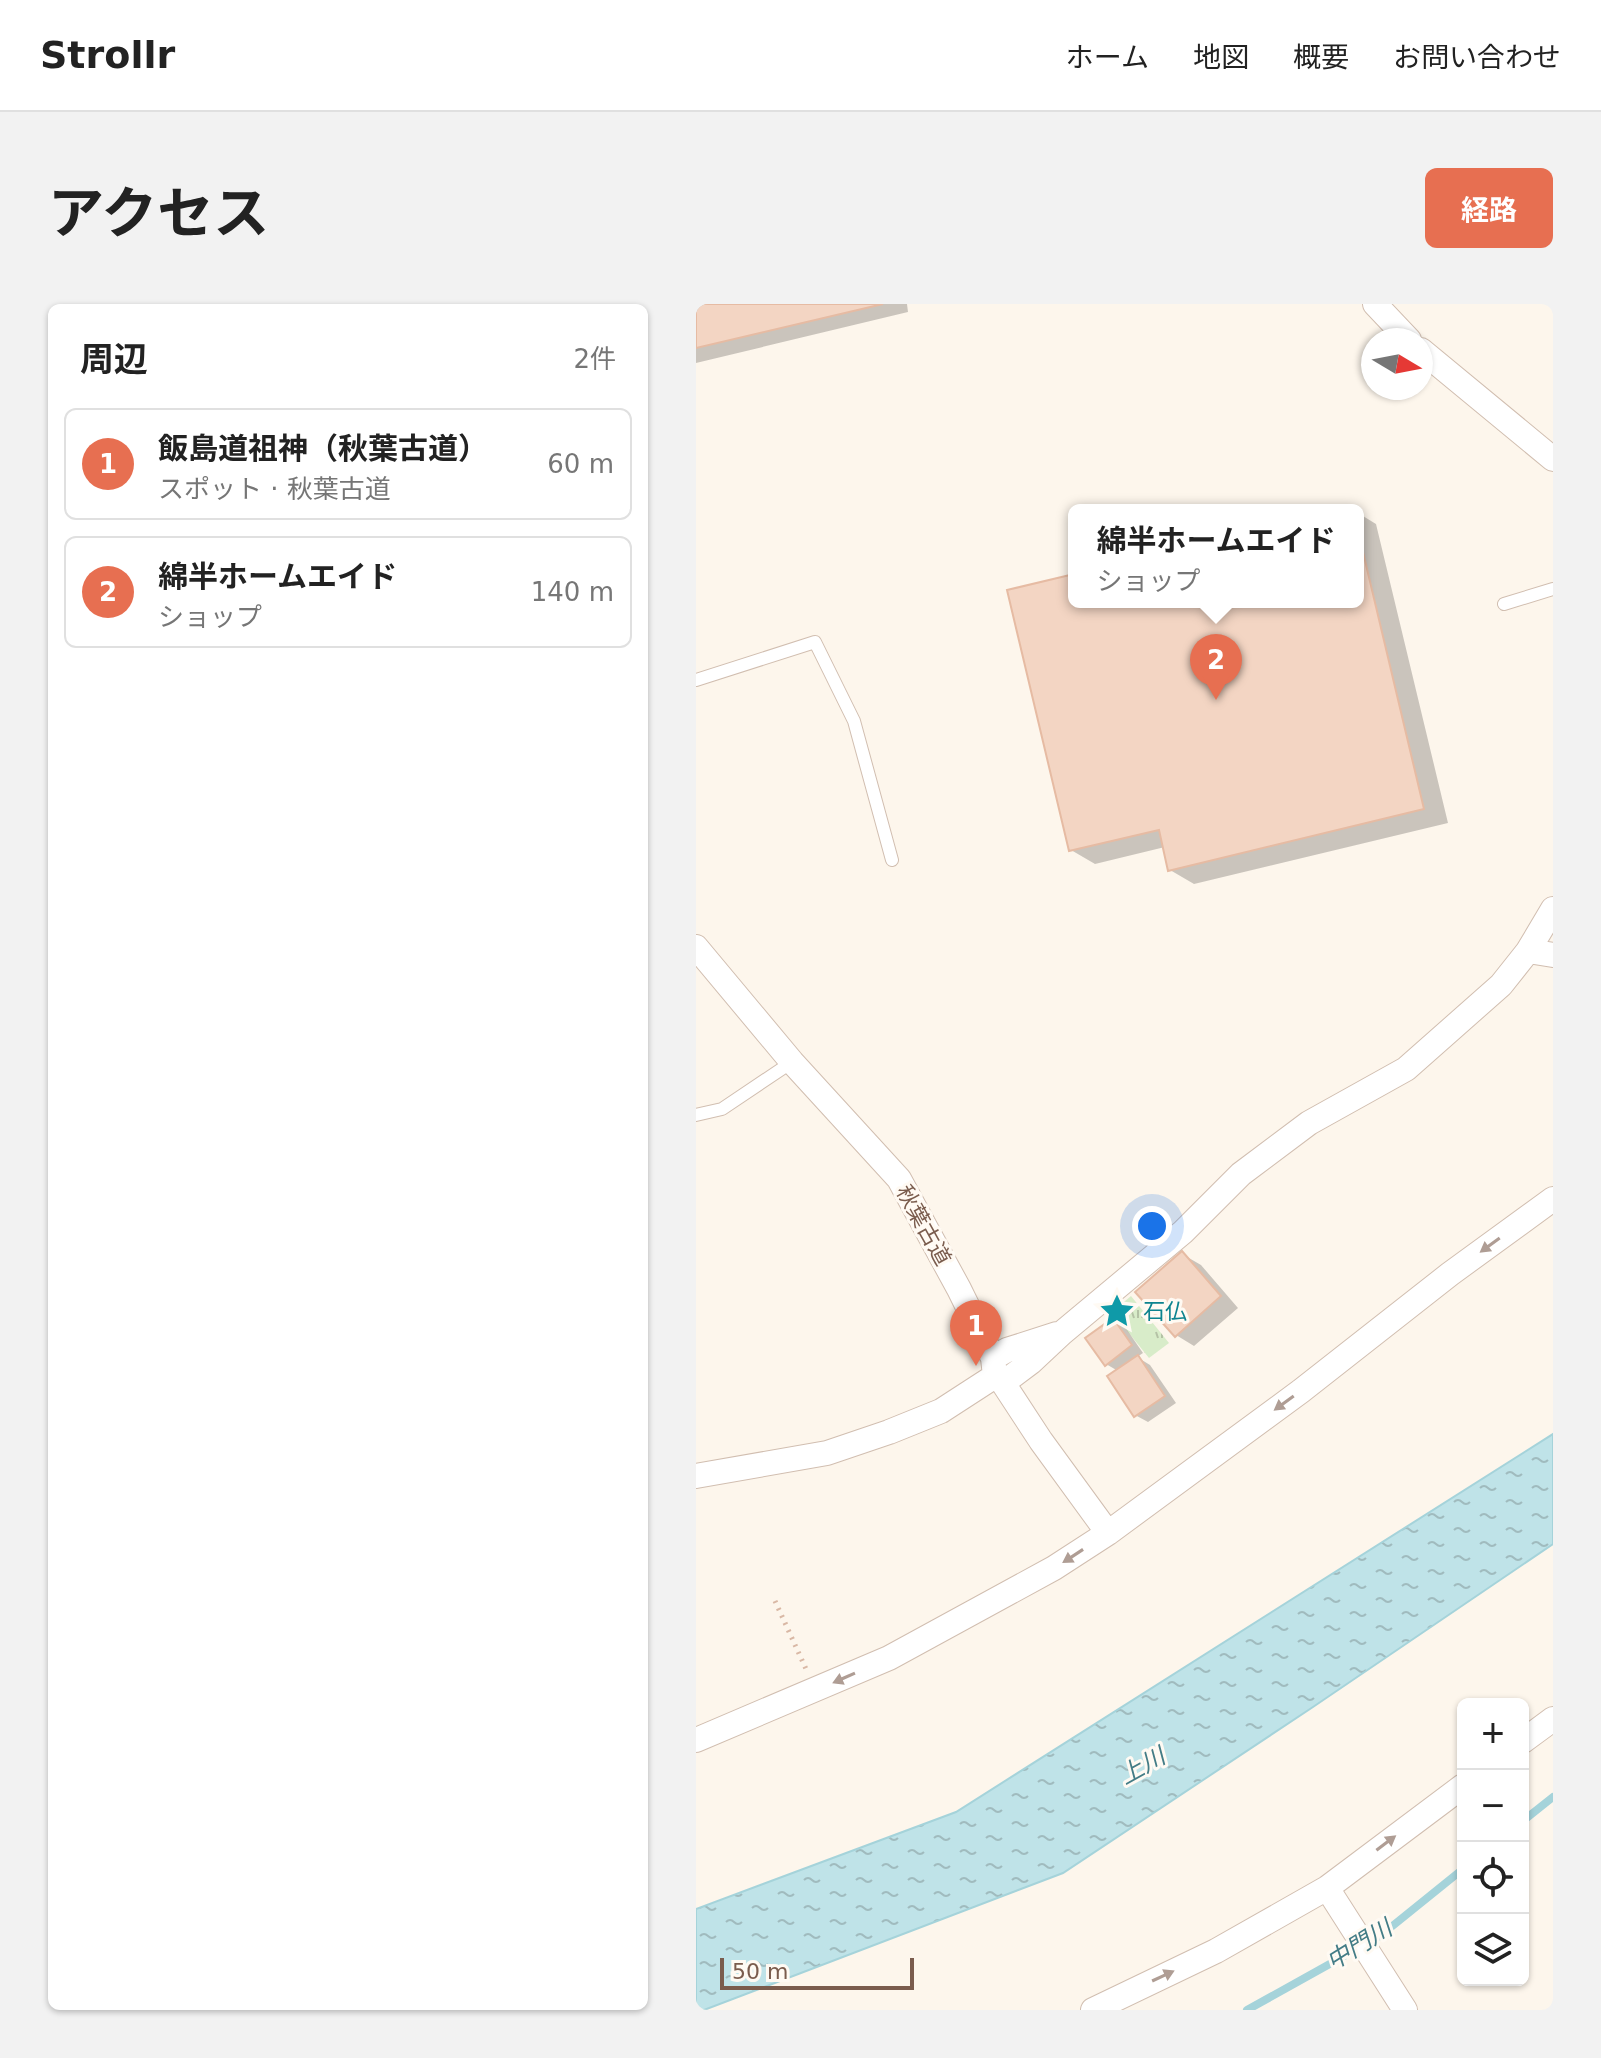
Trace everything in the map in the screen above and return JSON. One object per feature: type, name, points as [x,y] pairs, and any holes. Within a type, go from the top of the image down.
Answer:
[{"type":"street","points":[[1375,304],[1398,328]]},
{"type":"street","points":[[1433,360],[1553,459]]},
{"type":"street","points":[[696,1476],[827,1453],[941,1411],[997,1373],[1007,1350],[1062,1333],[1183,1232],[1241,1174],[1309,1123],[1406,1069],[1501,985],[1528,951],[1553,909]]},
{"type":"street","name":"秋葉古道","points":[[696,947],[792,1062],[899,1179],[953,1278],[997,1373],[1041,1441],[1108,1533]]},
{"type":"street","points":[[1528,951],[1553,955]]},
{"type":"street","points":[[696,1740],[889,1658],[1054,1568],[1108,1533],[1301,1391],[1450,1274],[1553,1199]]},
{"type":"street","points":[[1529,1737],[1553,1719]]},
{"type":"street","points":[[1093,2010],[1331,1893],[1457,1791]]},
{"type":"street","points":[[1331,1893],[1405,2010]]},
{"type":"lane","points":[[1504,604],[1553,589]]},
{"type":"lane","points":[[696,680],[815,642],[854,721],[892,860]]},
{"type":"lane","points":[[696,1115],[722,1109],[792,1062]]},
{"type":"path","points":[[775,1601],[815,1691]]},
{"type":"green space","points":[[1131,1296],[1169,1343],[1149,1358],[1112,1312]]},
{"type":"water","name":"上川","points":[[1553,1434],[1553,1544],[1313,1707],[1063,1873],[704,2010],[696,2010],[696,1909],[956,1812]]},
{"type":"building","points":[[696,304],[883,304],[696,348]]},
{"type":"building","points":[[1364,556],[1424,809],[1168,871],[1159,830],[1069,851],[1007,590],[1068,575],[1068,608],[1364,608]]},
{"type":"building","points":[[1182,1251],[1221,1296],[1175,1337],[1135,1292]]},
{"type":"building","points":[[1113,1318],[1132,1345],[1105,1366],[1085,1338]]},
{"type":"building","points":[[1138,1355],[1165,1396],[1134,1417],[1107,1376]]},
{"type":"waterway","name":"中門川","points":[[1529,1816],[1553,1797]]},
{"type":"waterway","name":"中門川","points":[[1247,2010],[1380,1936],[1457,1874]]},
{"type":"place","name":"綿半ホームエイド","points":[[1216,700]]},
{"type":"place","name":"石仏","points":[[1117,1311]]},
{"type":"place","name":"飯島道祖神（秋葉古道）","points":[[976,1366]]}]
